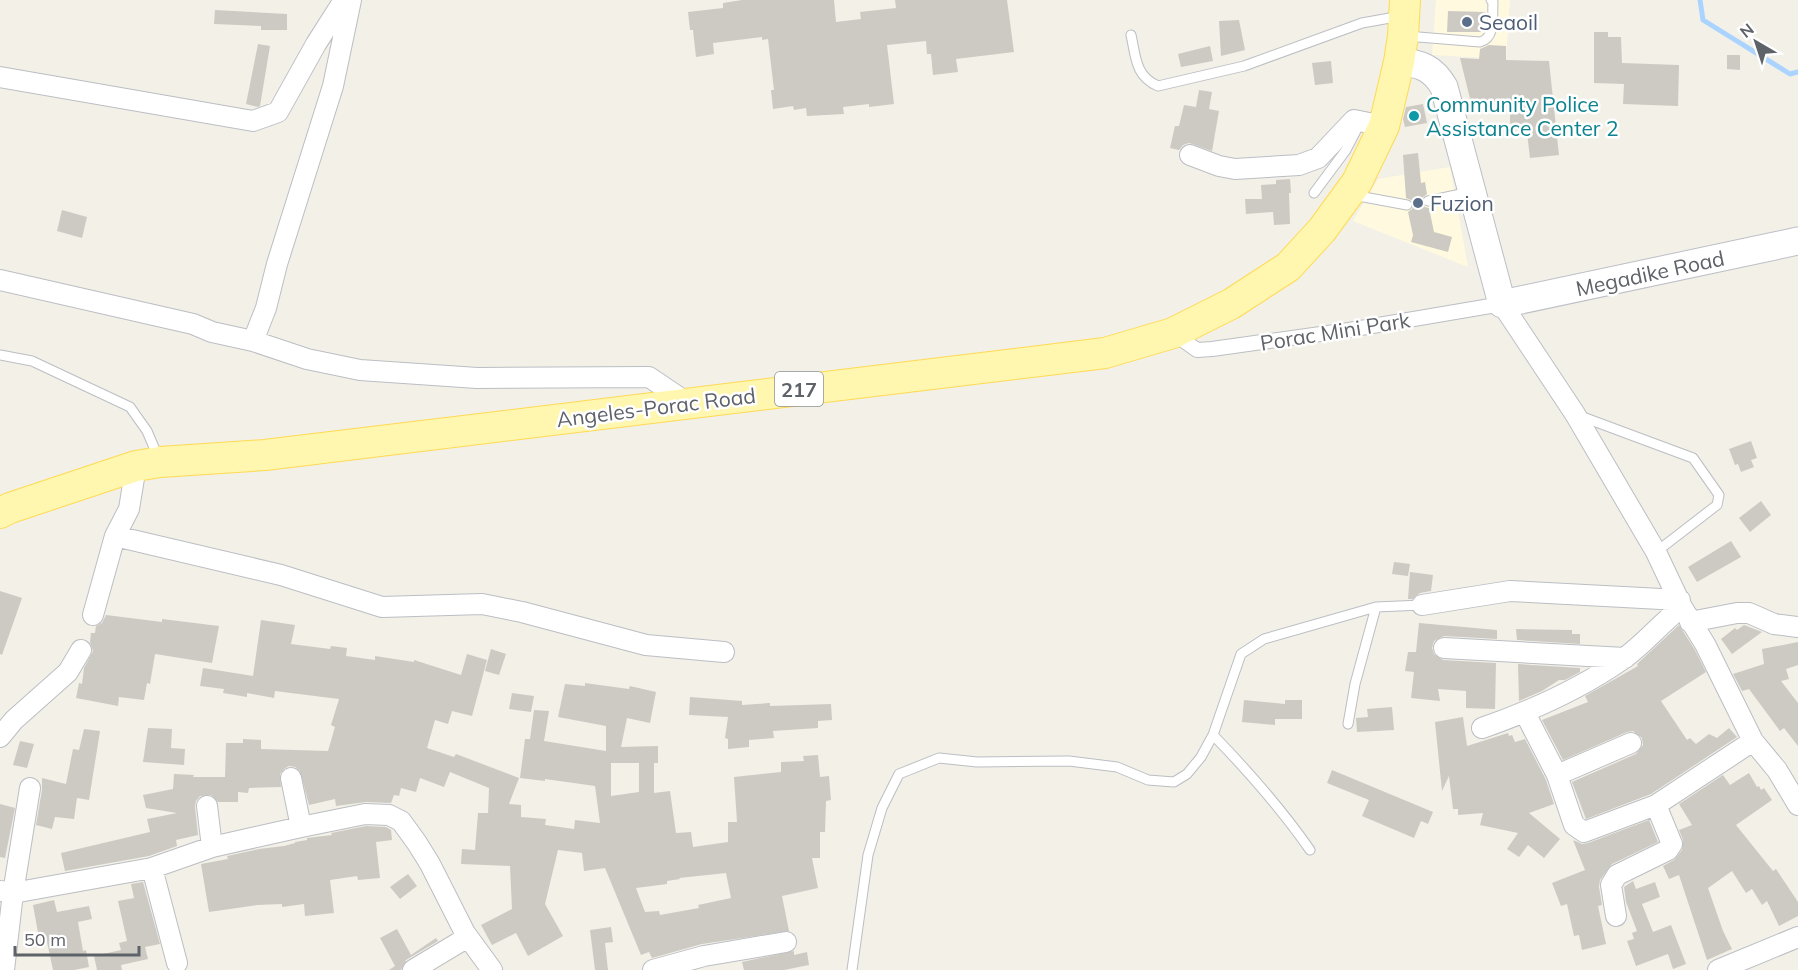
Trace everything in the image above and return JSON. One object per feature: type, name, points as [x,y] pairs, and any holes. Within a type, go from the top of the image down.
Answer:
[{"type":"main road","name":"Angeles-Porac Road","points":[[0,513],[148,464],[265,455],[686,402],[1105,353],[1173,333],[1231,304],[1288,267],[1322,230],[1357,182],[1403,28]]},
{"type":"main road","points":[[1403,28],[1416,63],[1424,66],[1438,78],[1446,94],[1502,304]]},
{"type":"main road","name":"Megadike Road","points":[[1502,304],[1798,241]]},
{"type":"street","points":[[0,77],[253,121],[278,112],[344,0]]},
{"type":"street","points":[[253,340],[266,308],[277,264],[333,86],[351,0]]},
{"type":"street","points":[[1190,155],[1219,166],[1235,169],[1299,165],[1318,158],[1350,122],[1354,120],[1373,123]]},
{"type":"street","points":[[0,280],[193,324],[212,332],[253,340],[308,359],[360,370],[477,378],[650,377],[686,402]]},
{"type":"street","points":[[1502,304],[1575,414],[1656,552],[1684,610],[1705,644],[1752,741],[1777,770],[1798,805]]},
{"type":"street","name":"Porac Mini Park","points":[[1173,333],[1197,350],[1212,349],[1349,330],[1502,304]]},
{"type":"street","points":[[93,615],[115,536],[148,464]]},
{"type":"street","points":[[115,536],[281,575],[382,607],[482,604],[522,612],[646,645],[724,652]]},
{"type":"street","points":[[1422,605],[1510,591],[1684,610],[1749,613],[1774,624],[1798,627]]},
{"type":"street","points":[[1482,728],[1526,713],[1625,658],[1663,621],[1684,610]]},
{"type":"street","points":[[1444,648],[1625,658]]},
{"type":"street","points":[[0,737],[14,720],[68,672],[81,650]]},
{"type":"street","points":[[1526,713],[1557,775],[1575,825],[1584,832],[1656,805],[1752,741]]},
{"type":"street","points":[[1557,775],[1631,743]]},
{"type":"street","points":[[291,778],[301,827]]},
{"type":"street","points":[[4,970],[7,892],[30,788]]},
{"type":"street","points":[[1616,916],[1611,885],[1617,875],[1668,850],[1672,844],[1656,805]]},
{"type":"street","points":[[207,806],[212,847]]},
{"type":"street","points":[[7,892],[152,868],[212,847],[365,814],[389,815],[401,821],[430,864],[468,937],[492,970]]},
{"type":"street","points":[[152,868],[177,963]]},
{"type":"street","points":[[413,970],[468,937]]},
{"type":"street","points":[[1719,970],[1798,937]]},
{"type":"street","points":[[653,970],[704,956],[786,942]]},
{"type":"lane","points":[[1131,35],[1140,71],[1147,81],[1158,86],[1244,66],[1362,23],[1480,42],[1491,36],[1493,2],[1491,0]]},
{"type":"lane","points":[[1314,194],[1346,150],[1373,123]]},
{"type":"lane","points":[[1428,201],[1471,192]]},
{"type":"lane","points":[[1348,194],[1407,205]]},
{"type":"lane","points":[[0,355],[32,361],[130,407],[147,432],[148,464]]},
{"type":"lane","points":[[1575,414],[1693,458],[1719,495],[1717,505],[1656,552]]},
{"type":"lane","points":[[852,970],[868,855],[882,808],[899,774],[939,758],[977,762],[1069,761],[1117,767],[1148,780],[1174,782],[1187,774],[1201,757],[1212,735],[1241,654],[1264,639],[1376,607],[1422,605]]},
{"type":"lane","points":[[1348,724],[1355,684],[1376,607]]},
{"type":"lane","points":[[1212,735],[1258,781],[1284,812],[1310,850]]},
{"type":"shaded area","points":[[1436,0],[1510,0],[1506,59],[1432,55]]},
{"type":"shaded area","points":[[1450,167],[1468,267],[1353,221],[1378,179]]},
{"type":"building","points":[[742,0],[834,0],[836,22],[861,19],[860,12],[896,8],[895,0],[1007,0],[1014,52],[956,59],[958,72],[933,75],[931,54],[927,54],[926,41],[887,45],[894,104],[843,107],[844,114],[807,116],[806,108],[794,110],[793,106],[773,109],[771,90],[774,90],[768,39],[762,40],[762,37],[713,43],[714,54],[696,57],[688,12],[723,8],[723,3]]},
{"type":"building","points":[[215,10],[287,14],[287,30],[261,30],[261,26],[214,24]]},
{"type":"building","name":"Seaoil","points":[[1448,11],[1486,12],[1483,32],[1447,32]]},
{"type":"building","points":[[1239,20],[1245,50],[1221,56],[1219,21]]},
{"type":"building","points":[[1594,32],[1608,32],[1608,37],[1621,37],[1622,63],[1679,65],[1678,106],[1623,104],[1624,84],[1594,83]]},
{"type":"building","points":[[258,44],[270,46],[258,107],[246,104]]},
{"type":"building","points":[[1489,45],[1506,46],[1506,60],[1549,61],[1559,155],[1530,158],[1527,133],[1510,123],[1510,98],[1472,107],[1460,58],[1479,59],[1480,49]]},
{"type":"building","points":[[1210,46],[1213,61],[1181,67],[1178,54]]},
{"type":"building","points":[[1727,55],[1740,55],[1740,70],[1727,69]]},
{"type":"building","points":[[1331,61],[1333,83],[1315,85],[1312,63]]},
{"type":"building","points":[[1199,90],[1212,92],[1209,109],[1219,111],[1212,151],[1189,143],[1183,145],[1179,150],[1170,148],[1175,126],[1179,126],[1184,105],[1196,107]]},
{"type":"building","name":"Community Police Assistance Center 2","points":[[1423,104],[1427,123],[1405,127],[1403,119],[1406,107]]},
{"type":"building","points":[[1418,153],[1421,183],[1425,182],[1427,194],[1422,198],[1422,203],[1429,208],[1434,232],[1452,237],[1448,252],[1411,242],[1413,235],[1408,212],[1412,209],[1413,203],[1406,198],[1403,155]]},
{"type":"building","points":[[1290,179],[1290,224],[1274,225],[1273,212],[1246,214],[1245,199],[1262,199],[1261,185],[1276,184],[1276,180]]},
{"type":"building","points":[[62,210],[87,217],[82,238],[57,231]]},
{"type":"building","points":[[1751,441],[1757,458],[1751,460],[1754,467],[1741,472],[1738,464],[1735,465],[1729,449]]},
{"type":"building","points":[[1761,501],[1771,515],[1750,532],[1739,518]]},
{"type":"building","points":[[1731,541],[1741,557],[1697,582],[1688,567]]},
{"type":"building","points":[[1394,562],[1410,564],[1408,576],[1392,574]]},
{"type":"building","points":[[1410,572],[1433,575],[1431,591],[1408,599]]},
{"type":"building","points":[[0,591],[22,598],[2,655],[0,654]]},
{"type":"building","points":[[106,615],[219,626],[212,663],[155,654],[150,684],[147,683],[144,700],[119,697],[118,706],[76,698],[79,683],[82,684],[84,668],[93,651],[90,642],[91,633],[95,633],[96,626],[102,623]]},
{"type":"building","points":[[261,620],[295,625],[291,644],[330,649],[331,646],[347,648],[346,656],[375,660],[375,656],[414,662],[414,660],[461,675],[467,654],[487,660],[472,716],[452,711],[448,724],[435,720],[427,748],[454,757],[456,754],[519,778],[509,804],[521,805],[521,817],[546,819],[545,825],[574,829],[575,820],[600,823],[595,786],[520,778],[525,739],[530,739],[534,710],[549,711],[544,741],[606,751],[606,726],[558,717],[565,684],[585,686],[585,683],[629,689],[630,686],[656,692],[650,723],[627,718],[621,747],[658,746],[658,763],[654,763],[654,793],[670,791],[676,833],[691,832],[693,847],[728,842],[728,822],[737,822],[734,777],[781,772],[781,762],[804,761],[803,756],[818,755],[820,777],[829,776],[831,800],[826,801],[825,832],[820,832],[820,858],[812,858],[818,888],[782,896],[789,931],[702,944],[652,958],[649,952],[641,955],[605,868],[584,871],[582,853],[558,850],[545,904],[563,936],[528,956],[516,933],[492,945],[481,925],[512,909],[510,866],[461,864],[462,849],[475,850],[478,813],[488,813],[489,788],[450,772],[444,787],[420,778],[416,792],[401,788],[399,796],[394,795],[391,803],[366,802],[336,806],[335,799],[309,805],[300,771],[289,766],[280,774],[281,787],[249,788],[248,793],[238,792],[238,802],[218,802],[211,795],[200,796],[195,807],[198,835],[176,840],[177,846],[149,856],[65,871],[61,853],[150,832],[147,819],[177,813],[146,808],[143,795],[173,789],[174,774],[194,775],[193,777],[225,777],[226,743],[243,743],[243,739],[261,740],[261,749],[328,751],[335,727],[331,725],[339,699],[275,691],[274,698],[247,693],[247,697],[223,693],[224,689],[200,686],[203,668],[253,676]],"holes":[[[611,763],[639,763],[639,792],[611,796]],[[726,873],[731,898],[698,905],[699,908],[660,915],[659,911],[645,912],[636,888],[667,884],[667,881],[679,878]]]},
{"type":"building","points":[[1419,623],[1497,630],[1497,639],[1444,636],[1434,641],[1432,648],[1434,654],[1443,660],[1496,663],[1495,709],[1466,708],[1466,691],[1438,689],[1440,701],[1411,698],[1414,672],[1405,671],[1408,652],[1416,652]]},
{"type":"building","points":[[1679,625],[1706,672],[1661,701],[1687,740],[1690,738],[1696,744],[1709,734],[1717,738],[1729,728],[1737,737],[1651,794],[1586,819],[1572,782],[1636,754],[1643,745],[1642,738],[1633,731],[1627,732],[1563,760],[1542,720],[1588,702],[1585,696],[1638,666],[1637,664]]},
{"type":"building","points":[[1744,625],[1762,632],[1732,654],[1721,639],[1735,628],[1737,630]]},
{"type":"building","points":[[1516,629],[1572,630],[1572,634],[1580,634],[1580,644],[1517,640]]},
{"type":"building","points":[[1798,642],[1798,665],[1786,669],[1789,679],[1781,681],[1798,703],[1798,746],[1784,728],[1780,731],[1749,689],[1742,691],[1733,674],[1764,664],[1762,649]]},
{"type":"building","points":[[491,649],[506,654],[499,675],[485,671]]},
{"type":"building","points":[[1518,664],[1580,668],[1580,672],[1519,701]]},
{"type":"building","points":[[512,693],[534,696],[531,712],[509,709]]},
{"type":"building","points":[[690,697],[742,701],[742,705],[831,704],[832,720],[818,721],[818,728],[773,731],[774,738],[749,740],[749,747],[728,749],[728,739],[725,738],[728,717],[689,715]]},
{"type":"building","points":[[1244,700],[1285,704],[1285,700],[1302,700],[1302,719],[1275,719],[1275,725],[1242,722]]},
{"type":"building","points":[[1392,707],[1394,730],[1357,732],[1356,718],[1368,717],[1367,709]]},
{"type":"building","points":[[1463,717],[1467,746],[1508,733],[1509,736],[1512,735],[1515,742],[1525,739],[1546,780],[1554,804],[1529,813],[1560,839],[1544,858],[1528,845],[1519,857],[1507,849],[1518,833],[1480,825],[1483,813],[1458,815],[1458,809],[1453,809],[1449,776],[1442,791],[1435,722]]},
{"type":"building","points":[[148,728],[172,729],[171,748],[185,749],[184,765],[143,762]]},
{"type":"building","points":[[84,729],[100,731],[89,800],[77,798],[74,819],[55,817],[52,829],[36,825],[42,778],[66,784],[73,749],[79,750]]},
{"type":"building","points":[[20,741],[34,744],[27,768],[13,765]]},
{"type":"building","points":[[1332,770],[1433,812],[1428,824],[1421,821],[1414,838],[1362,816],[1369,800],[1327,783]]},
{"type":"building","points":[[1749,773],[1757,787],[1759,786],[1761,790],[1764,788],[1772,800],[1736,825],[1773,871],[1776,869],[1798,902],[1798,916],[1779,926],[1767,901],[1762,905],[1752,889],[1746,893],[1732,871],[1708,888],[1732,949],[1707,960],[1679,875],[1669,879],[1663,866],[1674,860],[1682,850],[1683,840],[1679,830],[1692,825],[1679,804],[1723,775],[1730,785]]},
{"type":"building","points":[[0,804],[15,808],[5,858],[0,857]]},
{"type":"building","points":[[1649,820],[1658,842],[1612,864],[1600,880],[1602,905],[1598,906],[1606,944],[1582,950],[1579,935],[1574,936],[1567,904],[1561,906],[1552,883],[1585,870],[1573,840],[1582,844],[1588,843]]},
{"type":"building","points":[[366,826],[386,827],[391,830],[392,840],[376,842],[380,878],[358,880],[357,876],[330,880],[334,913],[305,916],[304,904],[282,907],[282,904],[257,905],[209,912],[201,864],[228,859],[227,856],[284,846],[307,840],[307,838],[332,835],[331,833]]},
{"type":"building","points":[[408,874],[417,886],[400,899],[390,887]]},
{"type":"building","points":[[1633,881],[1636,889],[1655,882],[1660,897],[1642,904],[1653,932],[1671,925],[1686,964],[1673,969],[1668,954],[1636,966],[1627,941],[1634,939],[1632,933],[1637,931],[1626,902],[1624,887]]},
{"type":"building","points":[[143,882],[160,944],[145,947],[148,959],[121,965],[122,970],[97,970],[94,956],[121,950],[119,943],[127,941],[118,901],[134,898],[131,884]]},
{"type":"building","points":[[54,900],[57,912],[89,906],[92,919],[78,922],[83,951],[86,950],[89,967],[53,970],[46,937],[39,938],[33,905]]},
{"type":"building","points":[[611,927],[613,942],[605,943],[608,970],[595,970],[590,930]]},
{"type":"building","points":[[397,929],[411,955],[436,938],[438,941],[406,960],[401,970],[389,970],[395,966],[380,938]]},
{"type":"building","points":[[794,951],[794,955],[807,952],[809,965],[784,970],[744,970],[742,962]]},
{"type":"waterway","points":[[1700,0],[1703,20],[1790,74],[1798,72]]},
{"type":"place","name":"Seaoil","points":[[1467,22]]},
{"type":"place","name":"Community Police Assistance Center 2","points":[[1414,116]]},
{"type":"place","name":"Fuzion","points":[[1418,203]]}]
